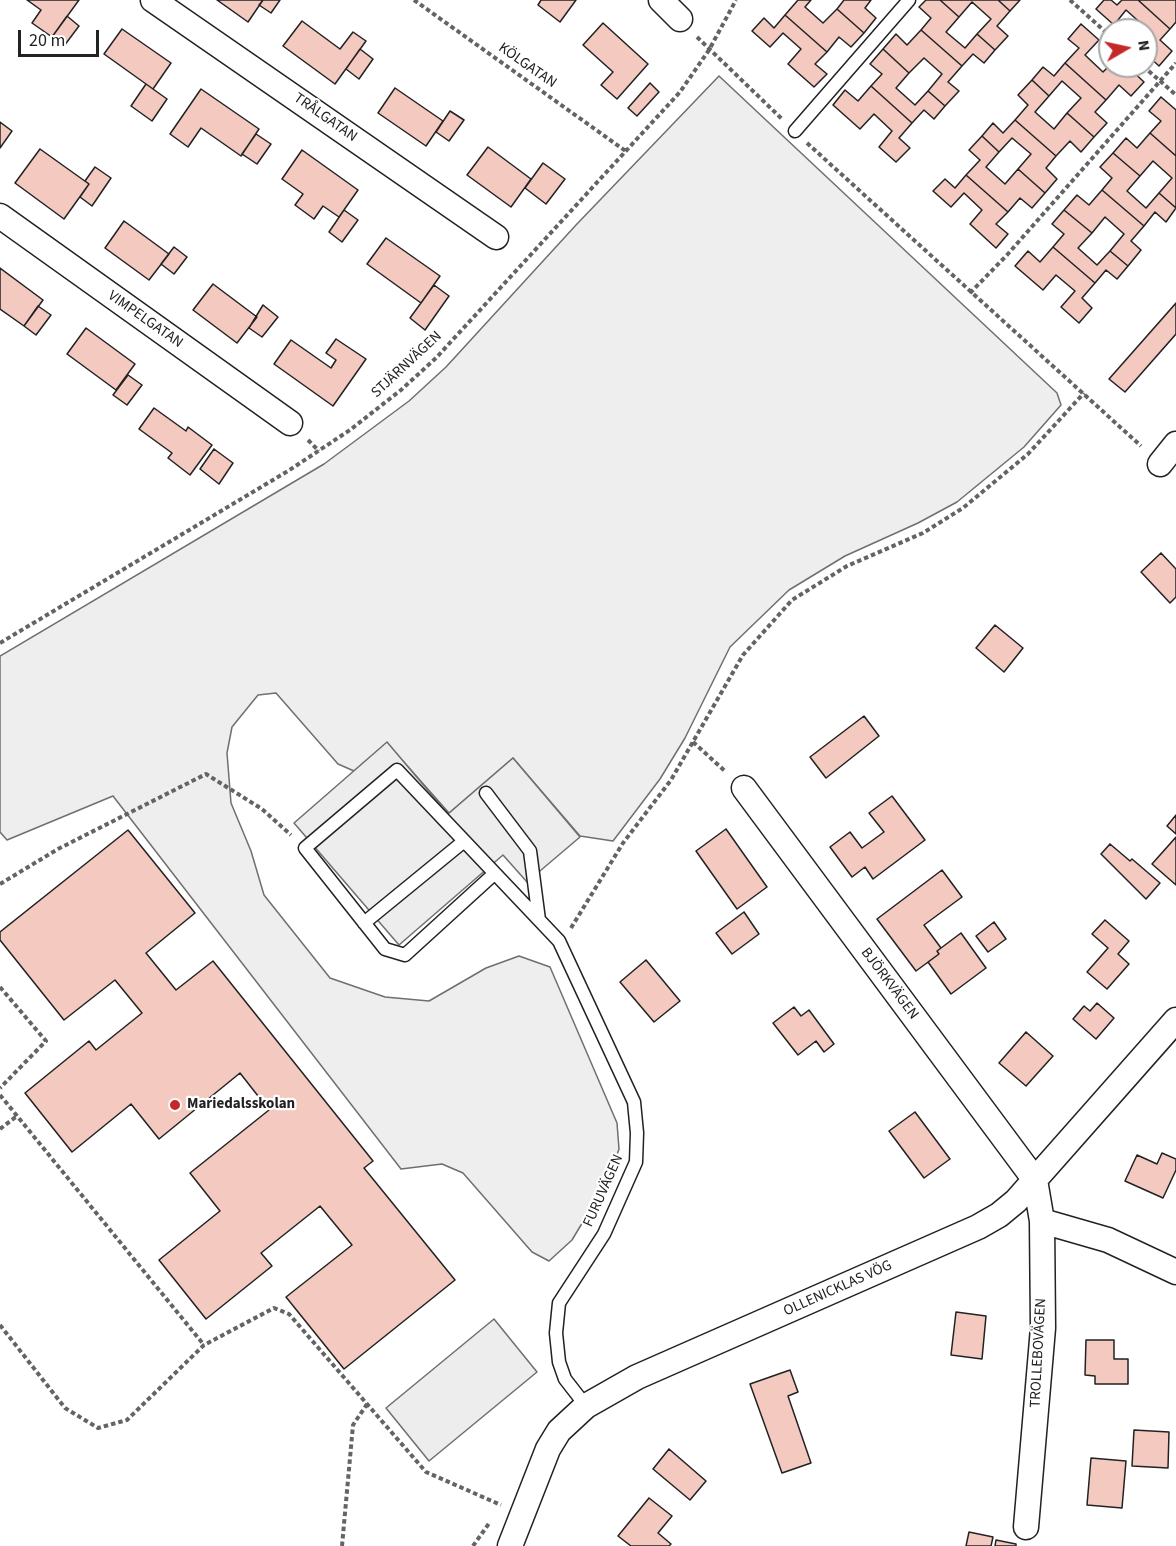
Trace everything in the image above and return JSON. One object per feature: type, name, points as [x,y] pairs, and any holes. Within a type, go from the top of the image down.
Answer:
[{"type":"street","name":"TRÅLGATAN","points":[[153,0],[496,237]]},
{"type":"street","points":[[661,0],[680,19]]},
{"type":"street","name":"VIMPELGATAN","points":[[0,216],[290,423]]},
{"type":"street","points":[[1160,464],[1176,444]]},
{"type":"street","name":"BJÖRKVÄGEN","points":[[744,788],[1035,1180]]},
{"type":"street","name":"OLLENICKLAS VÖG","points":[[510,1546],[548,1449],[560,1431],[586,1406],[637,1377],[978,1227],[1016,1201],[1176,1020]]},
{"type":"street","name":"TROLLEBOVÄGEN","points":[[1026,1527],[1043,1328],[1042,1221],[1035,1180]]},
{"type":"street","points":[[1042,1221],[1108,1240],[1176,1272]]},
{"type":"lane","points":[[795,131],[909,0]]},
{"type":"lane","name":"FURUVÄGEN","points":[[305,848],[398,770],[425,802],[559,941],[634,1102],[637,1133],[636,1162],[604,1234],[559,1303],[556,1333],[559,1362],[565,1379],[586,1406]]},
{"type":"lane","points":[[486,793],[530,851],[539,920]]},
{"type":"lane","points":[[364,923],[463,842]]},
{"type":"lane","points":[[305,848],[385,949],[405,955],[494,874]]},
{"type":"path","name":"KÖLGATAN","points":[[414,0],[627,152]]},
{"type":"path","name":"STJÄRNVÄGEN","points":[[0,643],[288,471],[350,430],[402,390],[435,358],[680,92],[709,50],[736,0]]},
{"type":"path","points":[[1070,0],[1098,25]]},
{"type":"path","points":[[680,19],[709,50],[795,131],[1160,464]]},
{"type":"path","points":[[970,293],[1176,63]]},
{"type":"path","points":[[1157,78],[1176,95]]},
{"type":"path","points":[[571,939],[571,929],[623,843],[671,780],[743,655],[792,600],[848,566],[923,533],[963,508],[1028,454],[1084,393]]},
{"type":"path","points":[[693,742],[744,788]]},
{"type":"path","points":[[0,884],[58,849],[206,774],[262,809],[305,848]]},
{"type":"path","points":[[0,987],[46,1041],[0,1088]]},
{"type":"path","points":[[0,1095],[204,1345]]},
{"type":"path","points":[[0,1129],[17,1116]]},
{"type":"path","points":[[0,1325],[65,1408],[99,1428],[127,1420],[204,1345],[274,1308],[289,1314],[426,1472],[523,1515]]},
{"type":"path","points":[[342,1546],[353,1425],[367,1404]]},
{"type":"shaded area","points":[[719,76],[1057,393],[1061,405],[1024,447],[957,502],[918,523],[845,556],[789,590],[730,647],[685,738],[660,779],[613,841],[580,836],[513,758],[449,813],[387,743],[354,771],[338,764],[276,693],[258,695],[232,727],[227,753],[231,803],[251,851],[264,895],[330,978],[385,997],[429,1001],[486,968],[519,956],[550,967],[617,1123],[619,1149],[608,1180],[572,1240],[549,1261],[532,1252],[463,1173],[442,1164],[401,1169],[113,796],[7,840],[0,832],[0,656],[324,464],[409,401],[446,367],[576,225]]},
{"type":"shaded area","points":[[387,742],[448,814],[513,758],[580,837],[527,882],[503,855],[399,945],[294,823]]},
{"type":"shaded area","points":[[494,1319],[537,1372],[429,1461],[386,1408]]},
{"type":"building","points":[[27,0],[79,0],[52,37],[32,23],[41,10]]},
{"type":"building","points":[[217,0],[263,0],[248,22]]},
{"type":"building","points":[[263,0],[280,0],[271,13],[259,5]]},
{"type":"building","points":[[541,0],[576,0],[560,22],[538,5]]},
{"type":"building","points":[[798,0],[811,0],[805,7],[823,23],[837,9],[864,33],[851,47],[839,37],[827,52],[785,15]]},
{"type":"building","points":[[844,0],[871,0],[865,8],[876,18],[864,33],[837,9]]},
{"type":"building","points":[[926,0],[940,0],[959,17],[946,32],[965,48],[977,34],[995,50],[984,63],[973,54],[962,66],[921,30],[931,18],[919,7]]},
{"type":"building","points":[[940,0],[998,0],[1010,11],[997,26],[1008,36],[995,50],[977,34],[991,19],[972,2],[959,17]]},
{"type":"building","points":[[998,0],[1020,0],[1010,11]]},
{"type":"building","points":[[1104,0],[1111,0],[1117,5],[1122,0],[1138,0],[1158,18],[1135,18],[1126,10],[1120,18],[1106,18],[1096,9]]},
{"type":"building","points":[[1138,0],[1176,0],[1176,22],[1170,29]]},
{"type":"building","points":[[785,15],[827,52],[815,64],[827,74],[814,87],[788,64],[801,49],[783,33],[770,47],[752,31],[764,18],[774,28]]},
{"type":"building","points":[[67,16],[79,26],[64,46],[52,37]]},
{"type":"building","points":[[1158,18],[1170,29],[1160,40],[1172,51],[1159,66]]},
{"type":"building","points":[[302,21],[340,49],[353,32],[366,41],[335,84],[283,46]]},
{"type":"building","points":[[603,23],[648,64],[617,99],[601,85],[613,72],[583,45]]},
{"type":"building","points":[[1081,24],[1098,39],[1085,55],[1098,67],[1098,78],[1140,78],[1144,82],[1131,96],[1119,85],[1106,100],[1065,63],[1079,48],[1068,39]]},
{"type":"building","points":[[122,29],[171,63],[153,89],[104,54]]},
{"type":"building","points":[[921,30],[962,66],[948,82],[959,91],[945,106],[928,91],[942,74],[924,58],[909,73],[883,49],[896,34],[907,45]]},
{"type":"building","points":[[360,49],[373,59],[359,79],[346,69]]},
{"type":"building","points":[[883,49],[909,73],[896,88],[915,105],[928,91],[945,106],[934,119],[924,110],[912,123],[871,86],[882,74],[870,64]]},
{"type":"building","points":[[1065,63],[1106,100],[1095,112],[1107,123],[1094,137],[1067,113],[1081,98],[1062,81],[1049,96],[1032,80],[1043,67],[1054,76]]},
{"type":"building","points":[[1032,80],[1049,96],[1035,112],[1054,129],[1067,113],[1094,137],[1081,152],[1070,141],[1056,156],[1015,120],[1028,105],[1018,95]]},
{"type":"building","points":[[650,83],[659,92],[637,116],[628,108]]},
{"type":"building","points":[[146,84],[167,99],[152,121],[131,106]]},
{"type":"building","points":[[871,86],[912,123],[899,138],[910,148],[896,162],[879,147],[892,131],[874,114],[860,129],[833,105],[845,90],[858,101]]},
{"type":"building","points":[[395,88],[443,121],[426,146],[378,113]]},
{"type":"building","points":[[201,89],[259,129],[241,156],[201,128],[188,147],[170,134]]},
{"type":"building","points":[[1161,97],[1176,110],[1176,156],[1150,133],[1161,121],[1149,111]]},
{"type":"building","points":[[450,111],[464,120],[449,141],[436,132]]},
{"type":"building","points":[[1015,120],[1056,156],[1046,168],[1057,179],[1045,193],[1018,169],[1031,154],[1012,138],[999,152],[982,136],[993,123],[1003,133]]},
{"type":"building","points":[[0,122],[12,131],[0,148]]},
{"type":"building","points":[[1150,133],[1176,156],[1176,208],[1159,193],[1172,178],[1153,161],[1140,176],[1113,153],[1126,138],[1137,148]]},
{"type":"building","points":[[256,134],[271,144],[257,164],[242,154]]},
{"type":"building","points":[[982,136],[999,152],[986,167],[1005,184],[1018,169],[1045,193],[1032,208],[1020,198],[1008,212],[966,175],[980,160],[969,150]]},
{"type":"building","points":[[488,147],[531,179],[511,207],[467,175]]},
{"type":"building","points":[[40,149],[89,184],[64,219],[15,183]]},
{"type":"building","points":[[302,150],[358,190],[339,217],[323,206],[314,219],[295,205],[303,194],[282,179]]},
{"type":"building","points":[[1113,153],[1140,176],[1127,191],[1146,208],[1159,193],[1176,208],[1166,222],[1155,212],[1144,226],[1102,190],[1112,178],[1100,167]]},
{"type":"building","points":[[543,163],[565,179],[546,204],[525,188]]},
{"type":"building","points":[[95,167],[111,178],[92,206],[80,197],[89,184],[85,181]]},
{"type":"building","points":[[966,175],[1008,212],[996,224],[1008,234],[996,248],[970,224],[982,210],[964,193],[951,207],[933,191],[945,179],[955,188]]},
{"type":"building","points":[[1102,190],[1144,226],[1131,241],[1141,250],[1128,266],[1110,251],[1124,234],[1105,217],[1092,233],[1064,210],[1077,195],[1089,205]]},
{"type":"building","points":[[344,210],[358,220],[342,242],[329,232]]},
{"type":"building","points":[[1064,210],[1092,233],[1078,248],[1097,265],[1110,251],[1128,266],[1117,279],[1106,270],[1095,283],[1053,247],[1064,234],[1052,224]]},
{"type":"building","points":[[124,221],[169,254],[149,280],[105,248]]},
{"type":"building","points":[[386,238],[440,276],[421,303],[367,264]]},
{"type":"building","points":[[174,247],[187,257],[174,274],[161,264]]},
{"type":"building","points":[[1053,247],[1095,283],[1082,298],[1092,308],[1079,323],[1061,307],[1075,291],[1056,275],[1043,290],[1015,266],[1028,251],[1040,262]]},
{"type":"building","points":[[0,268],[43,300],[24,326],[0,309]]},
{"type":"building","points":[[213,284],[257,317],[237,343],[193,310]]},
{"type":"building","points":[[434,285],[449,296],[425,330],[410,318]]},
{"type":"building","points":[[1176,303],[1176,334],[1125,392],[1109,379]]},
{"type":"building","points":[[263,305],[278,317],[262,337],[249,328]]},
{"type":"building","points":[[38,306],[51,315],[36,335],[24,326]]},
{"type":"building","points":[[86,328],[135,364],[116,390],[67,354]]},
{"type":"building","points":[[336,339],[366,359],[333,406],[274,364],[291,340],[331,368],[336,360],[326,353]]},
{"type":"building","points":[[128,375],[142,385],[127,405],[113,395]]},
{"type":"building","points":[[154,408],[186,431],[188,427],[212,445],[190,475],[168,458],[172,453],[139,429]]},
{"type":"building","points":[[214,449],[233,463],[219,484],[200,469]]},
{"type":"building","points":[[1161,553],[1176,569],[1176,597],[1170,603],[1141,572]]},
{"type":"building","points":[[995,625],[1023,648],[1004,672],[976,648]]},
{"type":"building","points":[[864,716],[879,736],[826,778],[810,757]]},
{"type":"building","points":[[892,796],[925,840],[873,879],[865,867],[852,877],[830,847],[850,832],[862,848],[884,832],[869,813]]},
{"type":"building","points":[[1176,815],[1176,834],[1167,826]]},
{"type":"building","points":[[726,829],[767,887],[737,909],[696,851]]},
{"type":"building","points":[[128,830],[195,913],[146,953],[176,990],[213,961],[373,1161],[364,1168],[455,1280],[344,1369],[286,1297],[352,1245],[320,1206],[261,1253],[272,1266],[206,1319],[159,1260],[220,1211],[190,1173],[269,1110],[240,1073],[159,1139],[131,1104],[72,1152],[25,1093],[89,1041],[96,1050],[142,1013],[115,980],[64,1020],[0,940],[0,932]]},
{"type":"building","points":[[1176,837],[1176,885],[1152,864]]},
{"type":"building","points":[[1110,844],[1160,883],[1146,899],[1101,854]]},
{"type":"building","points":[[942,870],[962,897],[924,925],[941,948],[937,951],[939,954],[916,971],[877,919]]},
{"type":"building","points":[[744,912],[759,934],[732,954],[716,933]]},
{"type":"building","points":[[1105,920],[1129,941],[1118,954],[1129,964],[1107,989],[1087,972],[1108,948],[1092,934]]},
{"type":"building","points":[[994,922],[1006,939],[988,952],[976,936]]},
{"type":"building","points":[[961,933],[986,968],[951,994],[928,962],[939,954],[937,951]]},
{"type":"building","points":[[646,960],[680,1001],[654,1022],[620,982]]},
{"type":"building","points":[[1097,1003],[1114,1018],[1096,1039],[1073,1019],[1084,1006],[1090,1011]]},
{"type":"building","points":[[794,1007],[801,1016],[809,1010],[834,1044],[824,1052],[816,1041],[798,1055],[773,1023]]},
{"type":"building","points":[[1026,1032],[1053,1056],[1026,1086],[999,1063]]},
{"type":"building","points":[[915,1112],[950,1159],[924,1178],[889,1131]]},
{"type":"building","points":[[1162,1153],[1176,1159],[1176,1170],[1163,1198],[1125,1181],[1137,1155],[1157,1164]]},
{"type":"building","points":[[956,1312],[986,1316],[982,1359],[951,1355]]},
{"type":"building","points":[[1086,1340],[1114,1340],[1114,1359],[1128,1359],[1128,1384],[1095,1384],[1095,1376],[1085,1375]]},
{"type":"building","points":[[790,1370],[798,1392],[788,1396],[811,1463],[782,1473],[750,1384]]},
{"type":"building","points":[[1134,1430],[1169,1432],[1168,1468],[1132,1466]]},
{"type":"building","points":[[669,1449],[706,1481],[690,1500],[653,1469]]},
{"type":"building","points":[[1091,1458],[1126,1461],[1122,1508],[1087,1505]]},
{"type":"building","points":[[649,1498],[672,1516],[658,1533],[671,1544],[669,1546],[631,1546],[618,1536]]},
{"type":"building","points":[[969,1532],[993,1537],[991,1546],[966,1546]]},
{"type":"building","points":[[996,1540],[1016,1544],[1016,1546],[995,1546]]},
{"type":"place","name":"Mariedalsskolan","points":[[175,1105]]}]
